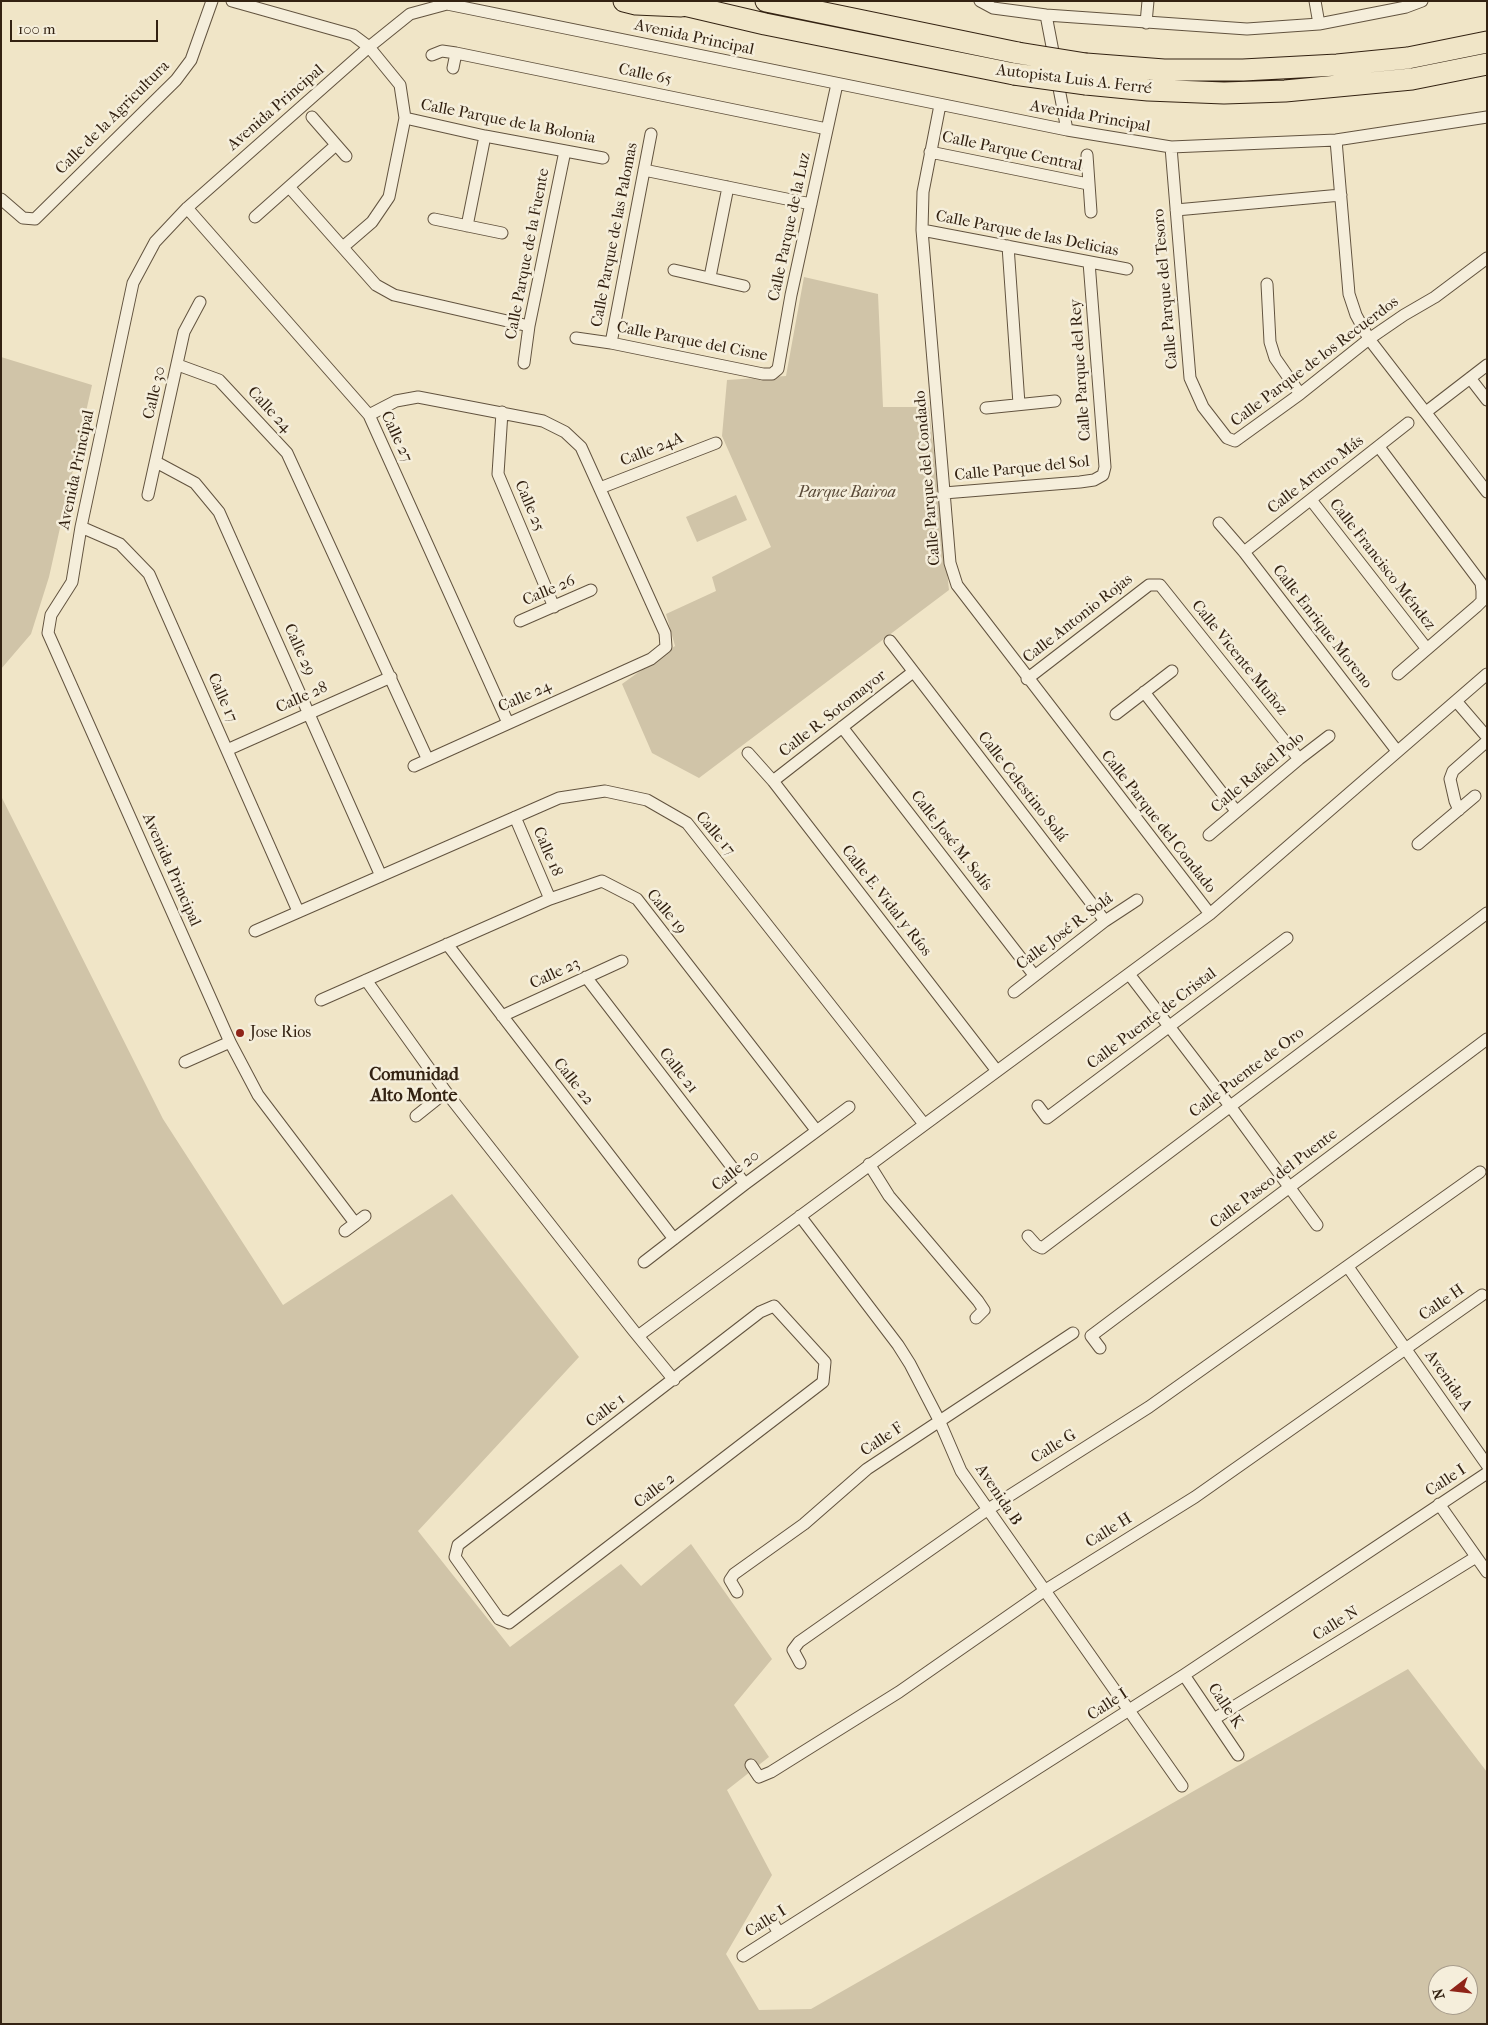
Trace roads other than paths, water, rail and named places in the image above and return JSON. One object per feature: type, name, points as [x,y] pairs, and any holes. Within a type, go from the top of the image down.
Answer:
[{"type":"highway","name":"Autopista Luis A. Ferré","points":[[624,1],[636,4],[675,4],[1014,74],[1086,74],[1164,70],[1243,70],[1337,66],[1408,58],[1487,42]]},
{"type":"highway","name":"Autopista Luis A. Ferré","points":[[766,1],[1018,53],[1086,74],[1148,90],[1224,93],[1324,88],[1412,79],[1460,71],[1487,64]]},
{"type":"street","name":"Calle de la Agricultura","points":[[5,202],[23,218],[35,219],[176,80],[191,60],[212,1]]},
{"type":"street","points":[[232,1],[353,35],[369,47],[400,85],[405,118],[389,196],[372,222],[343,247]]},
{"type":"street","points":[[980,1],[993,8],[1046,15],[1247,29],[1319,24],[1422,1]]},
{"type":"street","points":[[1146,23],[1148,1]]},
{"type":"street","points":[[1315,1],[1319,24]]},
{"type":"street","name":"Avenida Principal","points":[[355,1223],[258,1094],[230,1042],[48,633],[51,615],[72,582],[81,527],[133,283],[155,242],[187,208],[369,47],[410,14],[447,4],[940,105],[1067,130],[1170,147],[1336,140],[1487,118]]},
{"type":"street","points":[[1046,15],[1067,130]]},
{"type":"street","name":"Calle 65","points":[[432,54],[442,51],[456,53],[827,129]]},
{"type":"street","points":[[453,68],[456,53]]},
{"type":"street","name":"Calle Parque de la Luz","points":[[772,374],[778,369],[791,295],[837,84]]},
{"type":"street","name":"Calle Parque del Condado","points":[[940,105],[922,192],[922,230],[950,563],[957,585],[1210,914]]},
{"type":"street","points":[[312,117],[346,156]]},
{"type":"street","name":"Calle Parque de la Bolonia","points":[[405,118],[485,136],[604,158]]},
{"type":"street","name":"Calle Parque de las Palomas","points":[[611,343],[651,134]]},
{"type":"street","points":[[467,226],[485,136]]},
{"type":"street","points":[[1336,140],[1349,294],[1356,315],[1368,339],[1487,492]]},
{"type":"street","points":[[255,217],[290,188],[336,145]]},
{"type":"street","name":"Calle Parque del Tesoro","points":[[1170,147],[1190,378],[1203,407],[1227,438],[1235,441]]},
{"type":"street","name":"Calle Parque de la Fuente","points":[[524,363],[529,326],[565,151]]},
{"type":"street","name":"Calle Parque Central","points":[[930,152],[1088,184]]},
{"type":"street","name":"Calle Parque Central","points":[[1088,155],[1088,184],[1091,212]]},
{"type":"street","points":[[644,170],[811,204]]},
{"type":"street","points":[[710,278],[728,187]]},
{"type":"street","points":[[290,188],[376,285],[394,295],[529,326]]},
{"type":"street","points":[[1176,210],[1341,195]]},
{"type":"street","name":"Calle 27","points":[[187,208],[369,415],[508,723]]},
{"type":"street","points":[[434,219],[502,233]]},
{"type":"street","name":"Calle Parque de las Delicias","points":[[922,230],[1127,269]]},
{"type":"street","points":[[1008,246],[1019,404]]},
{"type":"street","name":"Calle Parque de los Recuerdos","points":[[1235,441],[1300,394],[1368,339],[1435,297],[1487,258]]},
{"type":"street","name":"Calle Parque del Rey","points":[[1090,262],[1105,466],[1103,475]]},
{"type":"street","points":[[674,270],[744,286]]},
{"type":"street","points":[[1267,284],[1270,342],[1275,358],[1300,394]]},
{"type":"street","name":"Calle 30","points":[[148,495],[184,332],[200,302]]},
{"type":"street","name":"Calle Parque del Cisne","points":[[576,338],[611,343],[763,374],[772,374]]},
{"type":"street","name":"Calle 24","points":[[178,365],[218,380],[287,454],[427,758],[651,659],[666,647],[665,633],[581,447],[565,432],[543,421],[418,397],[396,401],[369,415]]},
{"type":"street","points":[[1426,412],[1487,365]]},
{"type":"street","points":[[1470,378],[1487,400]]},
{"type":"street","points":[[986,408],[1055,401]]},
{"type":"street","name":"Calle 25","points":[[502,412],[498,474],[554,607]]},
{"type":"street","name":"Calle Arturo Más","points":[[1244,552],[1408,423]]},
{"type":"street","name":"Calle 24A","points":[[600,488],[716,443]]},
{"type":"street","points":[[1379,447],[1481,583],[1482,601],[1398,674]]},
{"type":"street","name":"Calle 29","points":[[156,462],[195,483],[219,512],[381,876]]},
{"type":"street","name":"Calle Parque del Sol","points":[[944,493],[1080,482],[1094,480],[1103,475]]},
{"type":"street","name":"Calle Francisco Méndez","points":[[1312,500],[1427,649]]},
{"type":"street","name":"Calle Enrique Moreno","points":[[1220,523],[1397,751]]},
{"type":"street","name":"Calle 17","points":[[81,527],[120,544],[149,574],[298,911]]},
{"type":"street","name":"Calle Antonio Rojas","points":[[1028,679],[1149,584]]},
{"type":"street","name":"Calle Vicente Muñoz","points":[[1149,584],[1160,585],[1299,759]]},
{"type":"street","name":"Calle 26","points":[[520,621],[591,590]]},
{"type":"street","name":"Calle Celestino Solá","points":[[890,641],[1105,921]]},
{"type":"street","points":[[1116,714],[1172,670]]},
{"type":"street","name":"Calle R. Sotomayor","points":[[773,781],[912,672]]},
{"type":"street","points":[[638,1336],[1210,914],[1487,674]]},
{"type":"street","name":"Calle 28","points":[[227,750],[391,677]]},
{"type":"street","points":[[1144,692],[1236,812]]},
{"type":"street","points":[[1456,702],[1487,736]]},
{"type":"street","name":"Calle José M. Solís","points":[[842,727],[1034,975]]},
{"type":"street","name":"Calle Rafael Polo","points":[[1209,835],[1329,736]]},
{"type":"street","points":[[1459,810],[1450,779],[1452,770],[1487,741]]},
{"type":"street","name":"Calle E. Vidal y Ríos","points":[[748,753],[773,781],[997,1071]]},
{"type":"street","points":[[414,766],[427,758]]},
{"type":"street","name":"Calle 17","points":[[255,931],[559,798],[605,791],[647,800],[687,823],[924,1124]]},
{"type":"street","points":[[1418,844],[1475,796]]},
{"type":"street","name":"Calle 18","points":[[515,817],[550,899]]},
{"type":"street","name":"Calle 19","points":[[321,1000],[550,899],[602,881],[637,899],[816,1130]]},
{"type":"street","name":"Calle José R. Solá","points":[[1014,992],[1105,921],[1137,900]]},
{"type":"street","name":"Calle Puente de Oro","points":[[1028,1236],[1036,1245],[1042,1248],[1487,913]]},
{"type":"street","name":"Calle Puente de Cristal","points":[[1038,1106],[1047,1118],[1287,938]]},
{"type":"street","name":"Calle 22","points":[[447,944],[674,1239]]},
{"type":"street","name":"Calle 23","points":[[502,1016],[622,961]]},
{"type":"street","points":[[1129,974],[1230,1106],[1317,1225]]},
{"type":"street","name":"Calle 21","points":[[586,978],[745,1184]]},
{"type":"street","points":[[366,980],[446,1092],[674,1380]]},
{"type":"street","name":"Calle Paseo del Puente","points":[[1100,1348],[1091,1336],[1487,1039]]},
{"type":"street","points":[[185,1062],[230,1042]]},
{"type":"street","points":[[416,1116],[446,1092]]},
{"type":"street","name":"Calle 20","points":[[644,1262],[816,1130],[849,1107]]},
{"type":"street","points":[[869,1164],[889,1196],[984,1310],[976,1318]]},
{"type":"street","name":"Calle G","points":[[800,1663],[793,1650],[800,1642],[987,1510],[1149,1407],[1480,1172]]},
{"type":"street","points":[[345,1231],[365,1216]]},
{"type":"street","name":"Avenida B","points":[[800,1216],[898,1345],[940,1420],[961,1471],[1182,1786]]},
{"type":"street","name":"Avenida A","points":[[1348,1267],[1487,1464]]},
{"type":"street","name":"Calle H","points":[[751,1765],[759,1777],[771,1772],[900,1692],[1044,1591],[1195,1497],[1482,1295]]},
{"type":"street","name":"Calle 1","points":[[458,1544],[674,1380],[760,1312],[774,1306]]},
{"type":"street","name":"Calle 2","points":[[458,1544],[455,1557],[499,1619],[509,1623],[823,1382],[825,1362],[774,1306]]},
{"type":"street","name":"Calle F","points":[[737,1592],[730,1580],[734,1574],[804,1524],[867,1469],[1073,1333]]},
{"type":"street","name":"Calle I","points":[[743,1956],[1184,1675],[1487,1473]]},
{"type":"street","points":[[1439,1504],[1487,1572]]},
{"type":"street","name":"Calle N","points":[[1214,1719],[1476,1557]]},
{"type":"street","name":"Calle K","points":[[1184,1675],[1238,1755]]},
{"type":"street","points":[[771,1920],[779,1933]]},
{"type":"place","name":"Jose Rios","points":[[240,1033]]},
{"type":"district","name":"Comunidad Alto Monte","points":[[414,1086]]},
{"type":"park label","name":"Parque Bairoa","points":[[847,493]]}]
